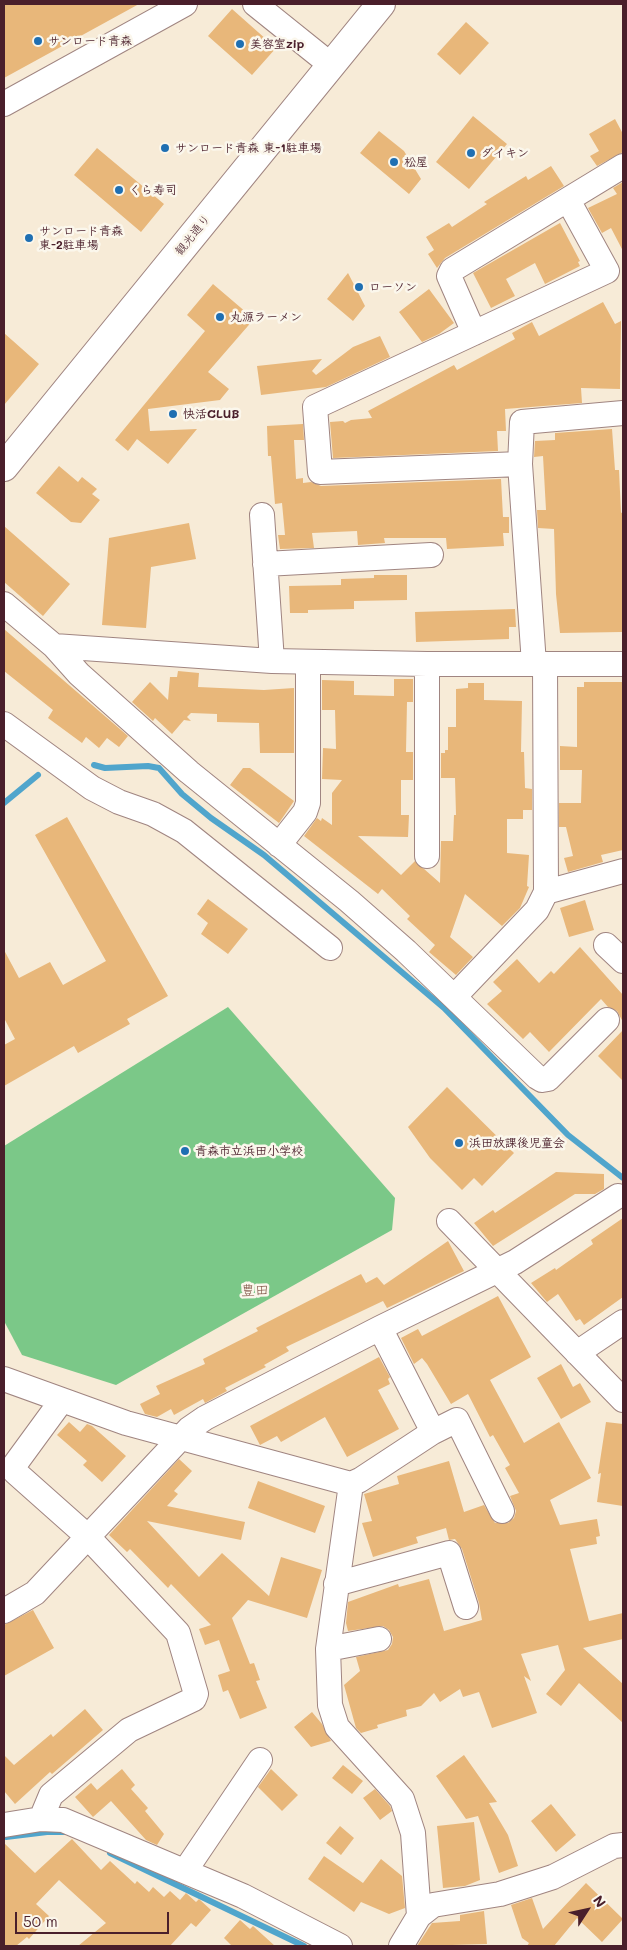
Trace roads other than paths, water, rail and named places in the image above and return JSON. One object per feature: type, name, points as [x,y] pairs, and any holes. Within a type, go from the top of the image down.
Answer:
[{"type":"highway","name":"観光通り","points":[[4,467],[382,4]]},
{"type":"street","points":[[4,104],[185,4]]},
{"type":"street","points":[[255,4],[331,65]]},
{"type":"street","points":[[474,333],[449,276],[452,270],[623,166]]},
{"type":"street","points":[[520,464],[320,472],[315,407],[615,267],[568,200]]},
{"type":"street","points":[[455,996],[538,910],[546,892],[539,664],[520,464],[522,422],[623,413]]},
{"type":"street","points":[[262,515],[272,662]]},
{"type":"street","points":[[265,564],[431,555]]},
{"type":"street","points":[[4,604],[54,646],[79,674],[189,772],[349,901],[455,996],[542,1080],[548,1079],[607,1020]]},
{"type":"street","points":[[54,646],[272,662],[623,664]]},
{"type":"street","points":[[279,845],[308,804],[308,662]]},
{"type":"street","points":[[427,664],[427,856]]},
{"type":"street","points":[[4,724],[92,788],[120,802],[154,814],[184,831],[330,948]]},
{"type":"street","points":[[546,892],[623,871]]},
{"type":"street","points":[[606,945],[623,961]]},
{"type":"street","points":[[4,1611],[34,1593],[178,1438],[205,1418],[380,1328],[515,1262],[618,1196]]},
{"type":"street","points":[[449,1220],[623,1400]]},
{"type":"street","points":[[577,1353],[623,1322]]},
{"type":"street","points":[[380,1328],[433,1432]]},
{"type":"street","points":[[4,1378],[126,1423],[351,1484],[433,1432],[457,1420],[502,1511]]},
{"type":"street","points":[[41,1819],[51,1795],[122,1735],[143,1721],[194,1699],[196,1694],[178,1633],[87,1536],[15,1472],[14,1467],[62,1400]]},
{"type":"street","points":[[351,1484],[328,1649],[330,1705],[337,1727],[402,1799],[413,1832],[419,1916]]},
{"type":"street","points":[[336,1584],[449,1553],[466,1607]]},
{"type":"street","points":[[328,1649],[379,1639]]},
{"type":"street","points":[[185,1871],[260,1760]]},
{"type":"street","points":[[4,1826],[41,1819],[63,1820],[243,1896],[340,1946]]},
{"type":"street","points":[[402,1946],[419,1916],[433,1905],[500,1894],[553,1877],[614,1846],[623,1845]]},
{"type":"waterway","points":[[94,765],[105,768],[148,766],[159,768],[182,794],[211,818],[264,855],[444,1008],[568,1135],[623,1178]]},
{"type":"waterway","points":[[4,803],[38,775]]},
{"type":"waterway","points":[[6,1837],[47,1832],[67,1832]]},
{"type":"waterway","points":[[110,1853],[304,1946]]},
{"type":"place","name":"サンロード青森","points":[[38,41]]},
{"type":"place","name":"美容室zip","points":[[240,44]]},
{"type":"place","name":"サンロード青森 東-1駐車場","points":[[165,148]]},
{"type":"place","name":"ダイキン","points":[[471,153]]},
{"type":"place","name":"松屋","points":[[394,162]]},
{"type":"place","name":"くら寿司","points":[[119,190]]},
{"type":"place","name":"サンロード青森 東-2駐車場","points":[[29,238]]},
{"type":"place","name":"ローソン","points":[[359,287]]},
{"type":"place","name":"丸源ラーメン","points":[[220,317]]},
{"type":"place","name":"快活CLUB","points":[[173,414]]},
{"type":"place","name":"浜田放課後児童会","points":[[459,1143]]},
{"type":"place","name":"青森市立浜田小学校","points":[[185,1151]]},
{"type":"district","name":"豊田","points":[[255,1291]]}]
